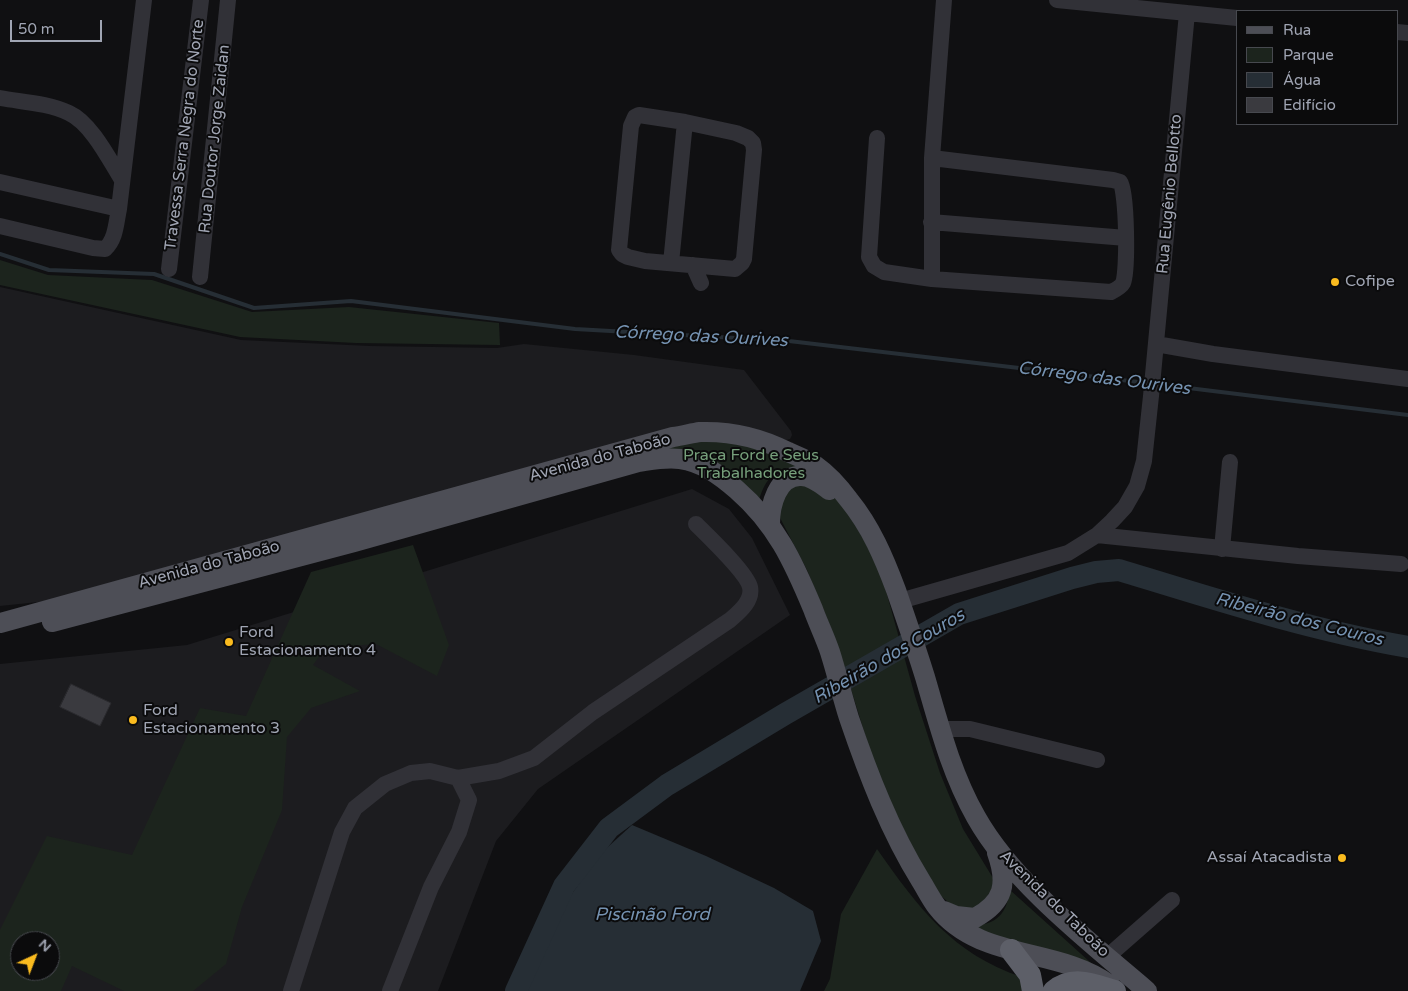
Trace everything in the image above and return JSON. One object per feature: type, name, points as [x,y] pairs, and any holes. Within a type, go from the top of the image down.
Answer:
[{"type":"highway","points":[[1011,950],[1030,975],[1033,991]]},
{"type":"highway","points":[[1054,991],[1060,986],[1073,982],[1089,983],[1116,991]]},
{"type":"main road","name":"Avenida do Taboão","points":[[0,623],[673,437],[700,432],[733,434],[770,443],[802,468],[811,478],[854,506],[882,551],[960,788],[995,848],[1025,881],[1146,991]]},
{"type":"main road","name":"Avenida do Taboão","points":[[0,636],[345,544],[638,462],[661,458],[681,459],[707,468],[723,477],[770,524],[786,548],[829,650],[849,718],[882,806],[908,860],[938,908],[962,930],[991,945],[1042,956],[1068,964],[1104,981],[1116,991]]},
{"type":"main road","points":[[770,524],[772,504],[778,489],[802,468]]},
{"type":"main road","points":[[938,908],[956,916],[975,918],[996,903],[1004,879],[995,848]]},
{"type":"street","points":[[0,226],[105,250],[109,245],[114,235],[119,209],[144,0]]},
{"type":"street","name":"Travessa Serra Negra do Norte","points":[[169,269],[201,0]]},
{"type":"street","name":"Rua Doutor Jorge Zaidan","points":[[200,277],[228,0]]},
{"type":"street","points":[[932,279],[932,158],[944,0]]},
{"type":"street","points":[[1057,0],[1236,18]]},
{"type":"street","name":"Rua Eugênio Bellotto","points":[[902,607],[1068,553],[1097,535],[1125,507],[1136,486],[1144,461],[1187,13]]},
{"type":"street","points":[[0,98],[54,107],[70,113],[89,130],[122,180]]},
{"type":"street","points":[[646,116],[685,122],[742,135],[752,143],[754,150],[744,259],[742,264],[735,269],[645,261],[628,257],[619,250],[632,121],[635,117],[646,116]]},
{"type":"street","points":[[672,263],[685,122]]},
{"type":"street","points":[[877,138],[869,257],[874,266],[884,272],[932,279],[1111,292],[1123,283],[1126,238],[1124,191],[1120,182],[932,158]]},
{"type":"street","points":[[0,182],[119,209]]},
{"type":"street","points":[[931,222],[1126,238]]},
{"type":"street","points":[[693,265],[701,283]]},
{"type":"street","points":[[1156,344],[1213,354],[1408,379]]},
{"type":"street","points":[[1222,549],[1230,462]]},
{"type":"street","points":[[290,991],[342,832],[356,808],[385,784],[410,773],[430,772],[458,778],[499,771],[534,758],[593,712],[730,620],[745,606],[749,598],[750,588],[744,577],[696,524]]},
{"type":"street","points":[[1097,535],[1222,549],[1401,564]]},
{"type":"street","points":[[940,729],[970,730],[1097,760]]},
{"type":"street","points":[[390,991],[431,887],[459,832],[470,800],[458,778]]},
{"type":"street","points":[[1107,956],[1172,900]]},
{"type":"shaded area","points":[[0,287],[241,340],[370,346],[497,348],[524,344],[634,355],[744,370],[791,431],[792,435],[790,439],[786,440],[770,436],[86,597],[0,606]]},
{"type":"shaded area","points":[[692,489],[729,509],[752,538],[790,615],[538,789],[496,841],[438,991],[0,991],[0,664],[187,645]]},
{"type":"green space","points":[[0,260],[48,275],[152,280],[252,312],[349,307],[499,323],[500,345],[356,343],[240,337],[0,285]]},
{"type":"green space","name":"Praça Ford e Seus Trabalhadores","points":[[688,440],[751,442],[799,467],[782,470],[771,477],[763,489],[758,504],[654,448]]},
{"type":"green space","name":"Praça Ford e Seus Trabalhadores","points":[[797,483],[835,497],[845,506],[880,569],[915,696],[940,773],[963,829],[993,878],[994,887],[977,910],[953,906],[941,896],[924,871],[887,795],[871,754],[839,650],[825,613],[807,570],[778,514],[779,500]]},
{"type":"green space","points":[[413,545],[449,645],[437,676],[376,644],[325,648],[313,665],[360,691],[311,708],[287,737],[282,810],[242,907],[226,964],[193,991],[124,991],[72,966],[61,991],[0,991],[0,930],[47,836],[132,855],[200,708],[246,716],[311,572]]},
{"type":"green space","points":[[877,849],[922,909],[939,926],[956,942],[976,955],[997,967],[1022,977],[1027,991],[824,991],[830,979],[841,914]]},
{"type":"green space","points":[[1010,890],[1100,971],[966,926],[984,924],[997,918],[1005,907]]},
{"type":"water","name":"Piscinão Ford","points":[[632,825],[706,856],[774,888],[813,911],[821,941],[800,991],[525,991],[566,902],[599,855]]},
{"type":"building","points":[[71,684],[111,703],[100,726],[60,707]]},
{"type":"waterway","name":"Córrego das Ourives","points":[[0,254],[49,270],[154,274],[254,308],[351,301],[575,329],[789,341],[1147,383]]},
{"type":"waterway","name":"Córrego das Ourives","points":[[1156,384],[1408,415]]},
{"type":"waterway","name":"Ribeirão dos Couros","points":[[516,991],[564,886],[609,828],[667,785],[785,714],[959,614],[1072,578],[1096,572],[1119,570],[1299,623],[1408,647]]},
{"type":"place","name":"Cofipe","points":[[1335,282]]},
{"type":"place","name":"Ford Estacionamento 4","points":[[229,642]]},
{"type":"place","name":"Ford Estacionamento 3","points":[[133,720]]},
{"type":"place","name":"Assaí Atacadista","points":[[1342,858]]}]
